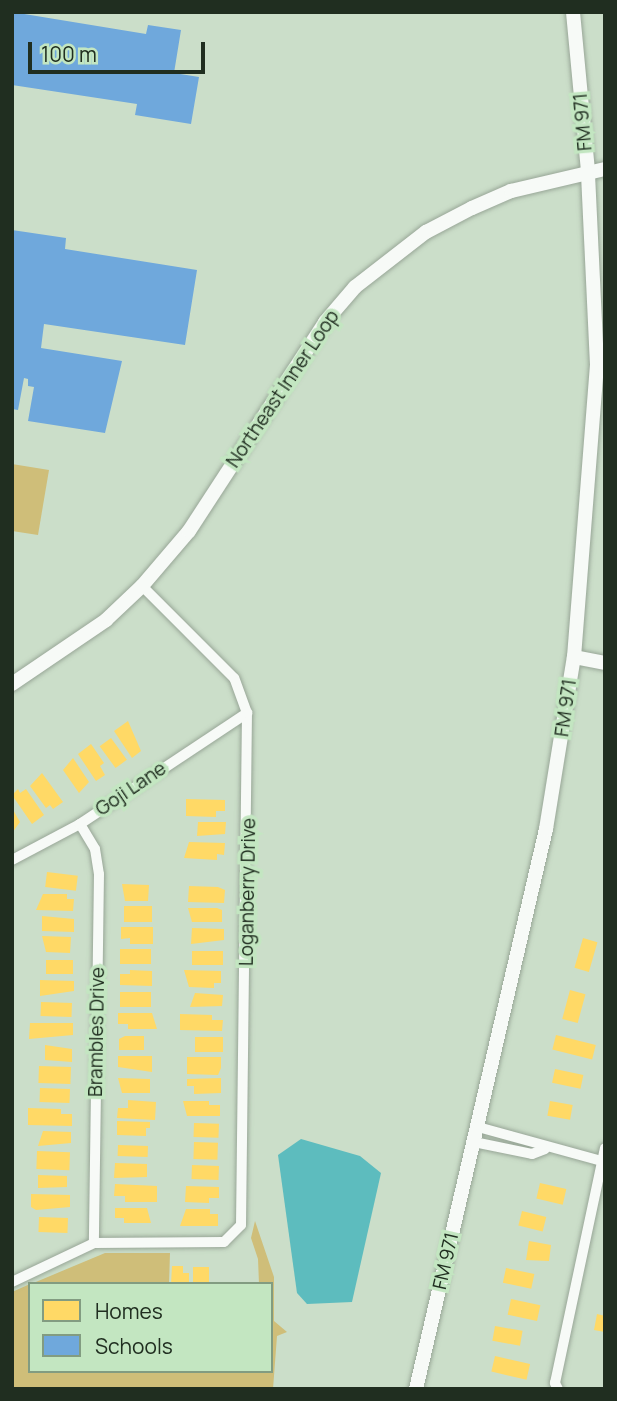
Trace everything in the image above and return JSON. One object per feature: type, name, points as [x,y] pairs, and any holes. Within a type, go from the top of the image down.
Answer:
[{"type":"main road","name":"FM 971","points":[[416,1389],[546,829],[574,657],[595,414],[588,171],[573,12]]},
{"type":"main road","name":"Northeast Inner Loop","points":[[12,684],[74,644],[142,586],[188,531],[325,322],[355,287],[426,232],[472,208],[511,191],[605,169]]},
{"type":"main road","points":[[574,657],[605,663]]},
{"type":"street","name":"Loganberry Drive","points":[[94,1243],[215,1243],[234,1237],[242,1213],[247,713],[234,678],[142,586]]},
{"type":"street","name":"Goji Lane","points":[[12,860],[80,824],[247,713]]},
{"type":"street","name":"Brambles Drive","points":[[80,824],[95,849],[99,874],[94,1243]]},
{"type":"street","points":[[478,1127],[535,1141],[545,1149],[604,1162]]},
{"type":"street","points":[[474,1142],[532,1154],[545,1149]]},
{"type":"street","points":[[558,1389],[555,1383],[605,1148]]},
{"type":"street","points":[[12,1282],[94,1243]]},
{"type":"shaded area","points":[[12,464],[49,470],[38,535],[12,531]]},
{"type":"shaded area","points":[[255,1221],[274,1277],[274,1321],[287,1332],[277,1336],[273,1389],[12,1389],[12,1292],[28,1285],[28,1373],[273,1373],[273,1282],[259,1282],[258,1259],[251,1238]]},
{"type":"shaded area","points":[[105,1253],[170,1253],[169,1282],[36,1282]]},
{"type":"water","points":[[301,1139],[360,1156],[381,1173],[352,1302],[307,1304],[297,1293],[278,1155]]},
{"type":"building: Homes","points":[[128,721],[141,751],[132,758],[114,731]]},
{"type":"building: Homes","points":[[111,738],[127,760],[116,768],[100,746]]},
{"type":"building: Homes","points":[[91,744],[104,763],[100,766],[105,775],[96,781],[78,754]]},
{"type":"building: Homes","points":[[73,758],[89,782],[79,793],[63,770]]},
{"type":"building: Homes","points":[[42,773],[63,802],[53,809],[50,805],[46,808],[30,786]]},
{"type":"building: Homes","points":[[18,789],[20,793],[26,789],[44,815],[32,824],[12,795]]},
{"type":"building: Homes","points":[[186,799],[225,800],[225,811],[216,811],[216,817],[186,816]]},
{"type":"building: Homes","points":[[12,808],[20,822],[12,833]]},
{"type":"building: Homes","points":[[198,822],[226,822],[225,834],[197,836]]},
{"type":"building: Homes","points":[[189,842],[225,843],[224,855],[217,854],[217,860],[184,858]]},
{"type":"building: Homes","points":[[47,872],[78,876],[76,891],[45,887]]},
{"type":"building: Homes","points":[[122,884],[149,885],[148,901],[125,901]]},
{"type":"building: Homes","points":[[189,886],[218,887],[225,890],[224,903],[188,902]]},
{"type":"building: Homes","points":[[43,894],[67,894],[67,899],[74,899],[73,911],[36,910]]},
{"type":"building: Homes","points":[[124,906],[152,906],[152,922],[124,922]]},
{"type":"building: Homes","points":[[188,908],[222,910],[222,922],[192,922]]},
{"type":"building: Homes","points":[[42,916],[74,919],[74,932],[42,931]]},
{"type":"building: Homes","points":[[121,927],[153,927],[153,944],[130,944],[130,938],[121,939]]},
{"type":"building: Homes","points":[[192,928],[224,929],[224,940],[191,944]]},
{"type":"building: Homes","points":[[42,936],[71,937],[70,953],[46,952]]},
{"type":"building: Homes","points":[[583,938],[597,942],[589,972],[574,968]]},
{"type":"building: Homes","points":[[120,949],[151,949],[151,964],[120,964]]},
{"type":"building: Homes","points":[[192,951],[223,951],[223,965],[192,965]]},
{"type":"building: Homes","points":[[46,960],[73,960],[73,974],[46,974]]},
{"type":"building: Homes","points":[[130,970],[152,971],[152,986],[120,985],[120,974],[130,974]]},
{"type":"building: Homes","points":[[184,970],[221,971],[221,983],[214,983],[214,988],[189,987]]},
{"type":"building: Homes","points":[[40,980],[74,981],[74,991],[40,996]]},
{"type":"building: Homes","points":[[570,990],[585,994],[578,1023],[562,1019]]},
{"type":"building: Homes","points":[[120,992],[151,992],[151,1007],[120,1007]]},
{"type":"building: Homes","points":[[195,993],[223,995],[222,1006],[190,1007]]},
{"type":"building: Homes","points":[[41,1002],[72,1003],[71,1017],[41,1016]]},
{"type":"building: Homes","points":[[118,1013],[152,1013],[157,1029],[128,1029],[128,1024],[118,1024]]},
{"type":"building: Homes","points":[[180,1014],[212,1015],[212,1020],[223,1020],[222,1031],[180,1030]]},
{"type":"building: Homes","points":[[30,1023],[73,1023],[73,1035],[29,1039]]},
{"type":"building: Homes","points":[[556,1035],[596,1045],[592,1059],[552,1050]]},
{"type":"building: Homes","points":[[125,1036],[144,1036],[144,1050],[119,1050],[119,1039]]},
{"type":"building: Homes","points":[[195,1037],[223,1037],[223,1052],[195,1052]]},
{"type":"building: Homes","points":[[45,1045],[72,1049],[72,1062],[45,1060]]},
{"type":"building: Homes","points":[[118,1056],[152,1056],[152,1072],[118,1067]]},
{"type":"building: Homes","points":[[187,1057],[221,1057],[218,1075],[187,1074]]},
{"type":"building: Homes","points":[[39,1066],[71,1067],[70,1084],[38,1083]]},
{"type":"building: Homes","points":[[555,1069],[583,1075],[580,1089],[552,1083]]},
{"type":"building: Homes","points":[[118,1078],[150,1079],[150,1093],[122,1093]]},
{"type":"building: Homes","points":[[221,1078],[221,1093],[194,1094],[194,1086],[187,1086],[187,1079]]},
{"type":"building: Homes","points":[[40,1088],[70,1089],[69,1103],[40,1102]]},
{"type":"building: Homes","points":[[128,1100],[156,1102],[155,1120],[117,1118],[118,1108],[128,1108]]},
{"type":"building: Homes","points":[[183,1101],[209,1101],[209,1105],[220,1105],[220,1116],[187,1116]]},
{"type":"building: Homes","points":[[550,1101],[573,1105],[570,1120],[547,1116]]},
{"type":"building: Homes","points":[[28,1108],[61,1109],[61,1114],[72,1114],[72,1126],[28,1125]]},
{"type":"building: Homes","points":[[117,1121],[150,1122],[150,1128],[146,1128],[146,1136],[117,1135]]},
{"type":"building: Homes","points":[[194,1123],[219,1124],[218,1138],[194,1137]]},
{"type":"building: Homes","points":[[43,1131],[71,1132],[71,1143],[38,1146]]},
{"type":"building: Homes","points":[[194,1142],[218,1143],[217,1160],[193,1159]]},
{"type":"building: Homes","points":[[118,1145],[148,1146],[148,1157],[118,1156]]},
{"type":"building: Homes","points":[[37,1151],[70,1152],[69,1170],[36,1169]]},
{"type":"building: Homes","points":[[115,1163],[147,1164],[147,1177],[114,1178]]},
{"type":"building: Homes","points":[[192,1165],[219,1166],[218,1180],[192,1179]]},
{"type":"building: Homes","points":[[38,1175],[67,1176],[67,1187],[38,1188]]},
{"type":"building: Homes","points":[[540,1183],[566,1189],[563,1205],[536,1199]]},
{"type":"building: Homes","points":[[115,1184],[157,1186],[157,1202],[125,1202],[125,1196],[114,1196]]},
{"type":"building: Homes","points":[[186,1186],[219,1187],[219,1198],[209,1198],[209,1203],[185,1202]]},
{"type":"building: Homes","points":[[31,1194],[70,1195],[70,1207],[36,1210],[31,1207]]},
{"type":"building: Homes","points":[[115,1208],[147,1208],[151,1223],[124,1223],[124,1218],[115,1218]]},
{"type":"building: Homes","points":[[186,1209],[210,1209],[210,1214],[218,1214],[218,1226],[180,1226]]},
{"type":"building: Homes","points":[[522,1211],[546,1217],[543,1232],[518,1226]]},
{"type":"building: Homes","points":[[39,1217],[68,1218],[67,1233],[38,1232]]},
{"type":"building: Homes","points":[[529,1241],[551,1245],[549,1261],[526,1260]]},
{"type":"building: Homes","points":[[172,1266],[183,1266],[183,1273],[189,1273],[189,1282],[171,1282]]},
{"type":"building: Homes","points":[[193,1267],[209,1267],[209,1282],[193,1282]]},
{"type":"building: Homes","points":[[506,1268],[534,1274],[531,1289],[503,1283]]},
{"type":"building: Homes","points":[[511,1299],[540,1305],[537,1321],[508,1315]]},
{"type":"building: Homes","points":[[597,1314],[605,1316],[605,1332],[594,1330]]},
{"type":"building: Homes","points":[[495,1326],[523,1331],[520,1346],[492,1341]]},
{"type":"building: Homes","points":[[495,1356],[530,1364],[526,1380],[491,1372]]},
{"type":"building: Schools","points":[[12,12],[146,34],[148,25],[181,30],[174,73],[199,77],[191,124],[135,115],[137,104],[12,85]]},
{"type":"building: Schools","points":[[12,230],[66,238],[65,249],[197,270],[185,345],[44,324],[41,348],[122,361],[105,433],[28,421],[34,387],[28,386],[28,379],[24,378],[18,410],[12,409]]}]
